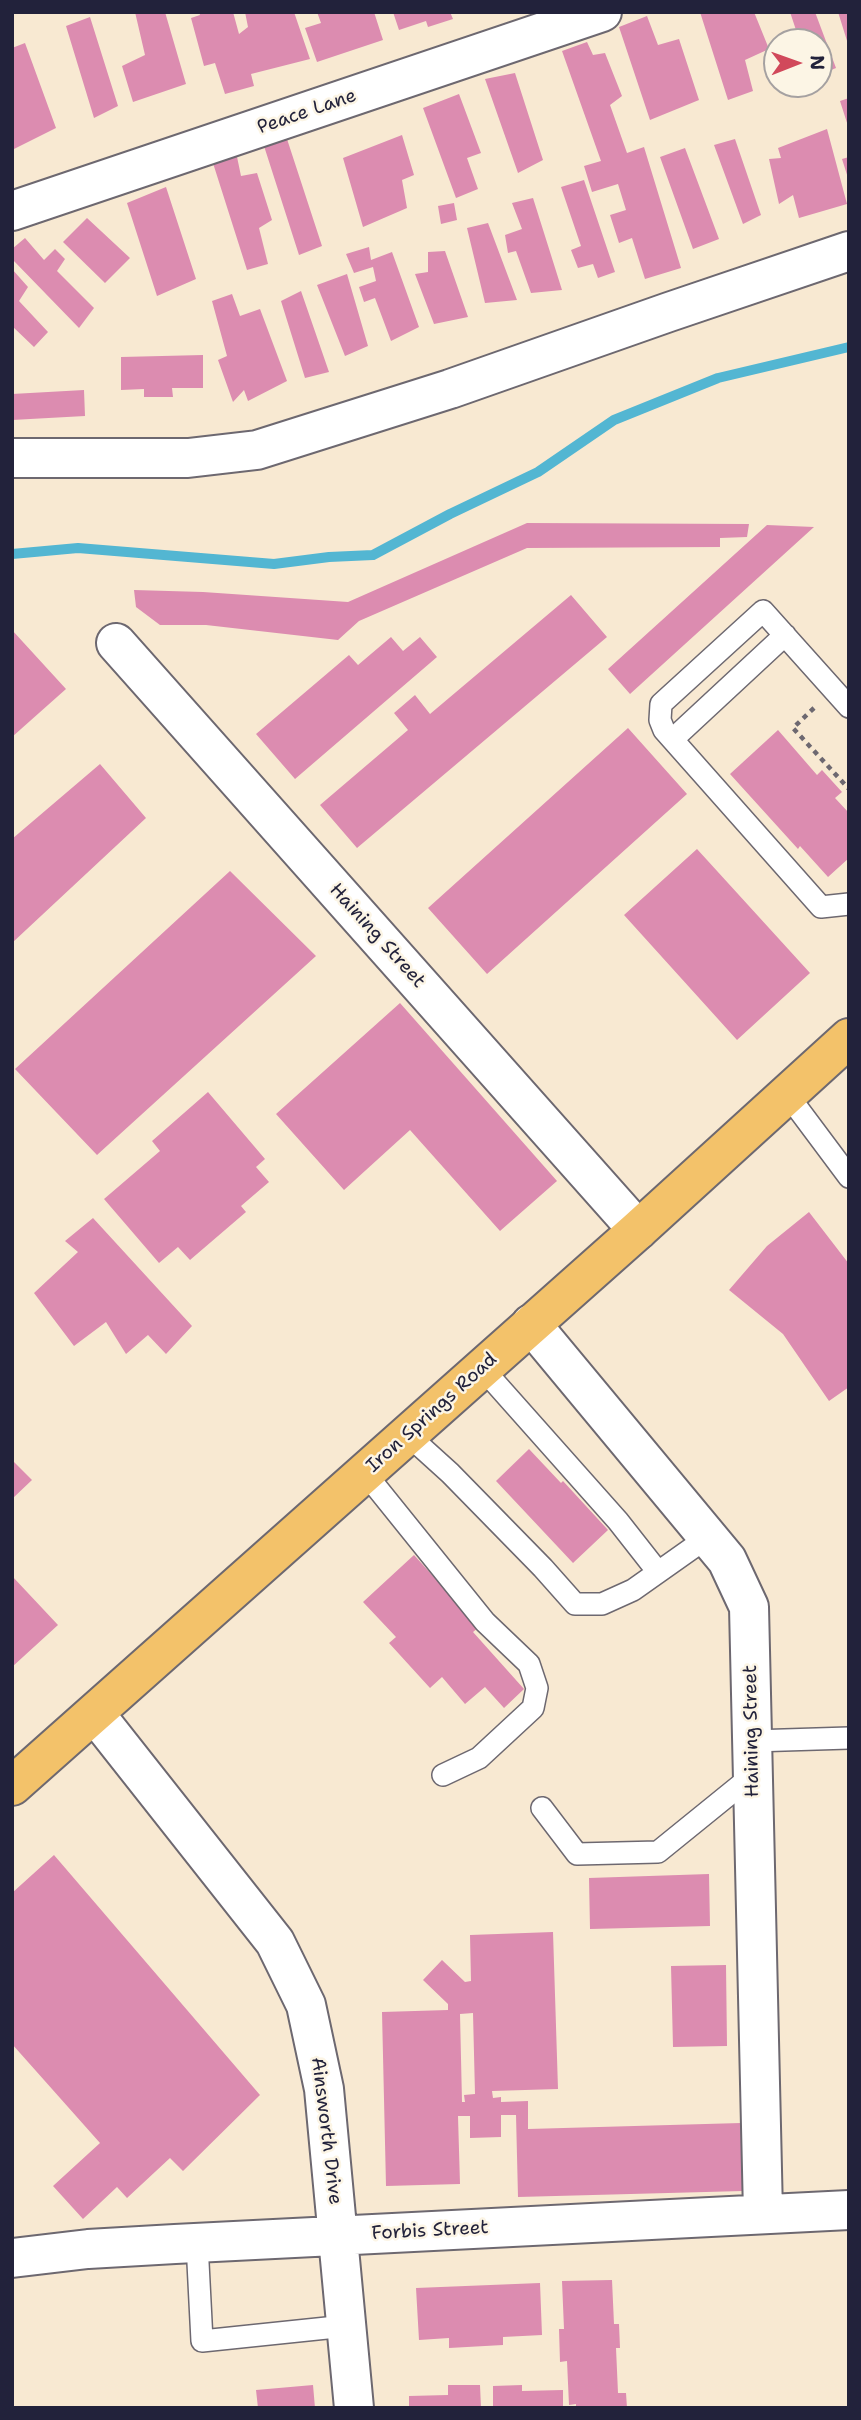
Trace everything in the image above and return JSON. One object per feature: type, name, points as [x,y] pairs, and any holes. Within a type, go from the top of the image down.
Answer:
[{"type":"main road","name":"Iron Springs Road","points":[[12,1786],[638,1230],[849,1038]]},
{"type":"street","name":"Peace Lane","points":[[12,211],[602,12]]},
{"type":"street","points":[[12,458],[188,458],[257,450],[450,389],[849,251]]},
{"type":"street","name":"Haining Street","points":[[116,643],[638,1230]]},
{"type":"street","name":"Haining Street","points":[[531,1324],[727,1560],[749,1606],[763,2213]]},
{"type":"street","name":"Ainsworth Drive","points":[[95,1714],[275,1942],[306,2006],[324,2089],[354,2408]]},
{"type":"street","name":"Forbis Street","points":[[12,2258],[88,2249],[849,2210]]},
{"type":"lane","points":[[849,707],[763,611],[661,704],[660,720],[664,730],[821,907],[849,904]]},
{"type":"lane","points":[[673,739],[785,635]]},
{"type":"lane","points":[[787,1094],[849,1177]]},
{"type":"lane","points":[[482,1368],[618,1521],[658,1572]]},
{"type":"lane","points":[[408,1434],[450,1473],[575,1604],[602,1604],[633,1590],[708,1537]]},
{"type":"lane","points":[[365,1473],[485,1622],[529,1664],[537,1688],[533,1708],[488,1750],[479,1758],[443,1774]]},
{"type":"lane","points":[[542,1808],[576,1854],[658,1852],[753,1758],[849,1738]]},
{"type":"lane","points":[[197,2244],[202,2341],[346,2326]]},
{"type":"path","points":[[820,703],[793,728],[849,789]]},
{"type":"building","points":[[135,12],[165,12],[186,84],[133,102],[122,66],[145,55]]},
{"type":"building","points":[[199,12],[233,12],[239,34],[248,27],[245,12],[294,12],[310,59],[251,74],[254,86],[225,94],[215,63],[204,66],[191,18],[200,15]]},
{"type":"building","points":[[317,12],[374,12],[383,40],[317,62],[305,28],[321,23]]},
{"type":"building","points":[[393,12],[450,12],[453,19],[428,27],[426,21],[399,30]]},
{"type":"building","points":[[700,12],[754,12],[763,34],[763,52],[745,60],[753,91],[728,100]]},
{"type":"building","points":[[790,12],[815,12],[821,28],[795,28]]},
{"type":"building","points":[[838,12],[849,12],[849,44],[848,44]]},
{"type":"building","points":[[647,16],[658,45],[679,39],[699,100],[650,120],[619,27]]},
{"type":"building","points":[[90,17],[118,106],[94,118],[66,26]]},
{"type":"building","points":[[587,42],[593,55],[605,53],[622,96],[610,105],[627,153],[644,147],[681,268],[645,279],[632,238],[619,243],[610,215],[626,210],[618,184],[592,192],[584,166],[601,161],[562,51]]},
{"type":"building","points":[[25,43],[56,128],[12,150],[12,48]]},
{"type":"building","points":[[515,73],[543,160],[518,173],[485,79]]},
{"type":"building","points":[[459,94],[481,153],[467,158],[478,189],[456,198],[423,108]]},
{"type":"building","points":[[849,98],[849,126],[848,126],[840,101]]},
{"type":"building","points":[[827,129],[847,204],[799,218],[793,195],[779,204],[769,159],[781,158],[778,148]]},
{"type":"building","points":[[402,135],[414,175],[402,180],[407,208],[363,227],[343,158]]},
{"type":"building","points":[[287,139],[322,246],[299,255],[264,146]]},
{"type":"building","points":[[735,139],[761,215],[743,224],[714,145]]},
{"type":"building","points":[[685,148],[719,239],[693,249],[660,157]]},
{"type":"building","points":[[236,152],[241,176],[257,173],[272,220],[259,228],[268,264],[247,270],[212,160]]},
{"type":"building","points":[[849,157],[849,178],[848,178],[842,159]]},
{"type":"building","points":[[584,180],[615,272],[598,278],[593,264],[578,268],[571,250],[581,246],[561,187]]},
{"type":"building","points":[[166,187],[196,279],[157,296],[127,203]]},
{"type":"building","points":[[533,198],[562,290],[531,293],[516,251],[508,253],[505,235],[522,229],[512,203]]},
{"type":"building","points":[[454,203],[457,220],[441,224],[438,206]]},
{"type":"building","points":[[87,218],[130,258],[105,283],[63,242]]},
{"type":"building","points":[[488,223],[517,300],[485,303],[467,228]]},
{"type":"building","points":[[25,238],[44,260],[55,249],[65,259],[57,271],[94,308],[79,328],[12,259],[12,249]]},
{"type":"building","points":[[369,247],[371,260],[392,252],[419,327],[391,341],[375,298],[364,302],[359,287],[376,281],[373,267],[354,273],[346,254]]},
{"type":"building","points":[[445,251],[468,317],[434,324],[415,274],[428,272],[428,252]]},
{"type":"building","points":[[12,269],[28,287],[19,301],[48,332],[34,347],[12,326]]},
{"type":"building","points":[[347,274],[368,346],[345,356],[317,285]]},
{"type":"building","points":[[301,291],[329,372],[305,378],[281,301]]},
{"type":"building","points":[[232,294],[240,316],[260,309],[287,381],[248,401],[244,390],[233,402],[218,360],[227,356],[212,301]]},
{"type":"building","points":[[203,355],[203,388],[172,388],[173,397],[144,397],[144,389],[121,390],[121,357]]},
{"type":"building","points":[[84,390],[85,416],[12,420],[12,394]]},
{"type":"building","points":[[527,523],[749,524],[747,537],[720,538],[720,547],[527,548],[359,621],[338,640],[206,625],[160,625],[136,607],[134,590],[348,602]]},
{"type":"building","points":[[767,525],[814,527],[630,694],[608,669]]},
{"type":"building","points":[[571,595],[607,637],[357,848],[320,805],[408,730],[394,713],[415,695],[430,714]]},
{"type":"building","points":[[12,630],[66,689],[12,737]]},
{"type":"building","points":[[391,637],[403,651],[420,637],[437,657],[295,779],[256,734],[349,655],[358,665]]},
{"type":"building","points":[[628,728],[687,794],[487,974],[428,908]]},
{"type":"building","points":[[778,730],[817,775],[822,770],[842,792],[835,798],[849,813],[849,858],[828,877],[800,846],[798,849],[730,774]]},
{"type":"building","points":[[100,764],[146,818],[12,943],[12,839]]},
{"type":"building","points":[[697,849],[810,973],[737,1040],[624,915]]},
{"type":"building","points":[[230,871],[316,956],[97,1155],[15,1069]]},
{"type":"building","points":[[400,1003],[557,1181],[500,1231],[410,1130],[344,1190],[276,1114]]},
{"type":"building","points":[[208,1092],[265,1159],[256,1167],[269,1182],[241,1206],[246,1212],[190,1260],[178,1247],[159,1263],[104,1199],[160,1151],[152,1141]]},
{"type":"building","points":[[809,1212],[849,1264],[849,1387],[829,1401],[783,1334],[729,1290],[767,1246]]},
{"type":"building","points":[[93,1218],[192,1326],[166,1354],[148,1335],[126,1354],[106,1322],[74,1346],[34,1293],[78,1252],[65,1241]]},
{"type":"building","points":[[529,1449],[608,1530],[573,1563],[496,1481]]},
{"type":"building","points":[[12,1460],[32,1480],[12,1499]]},
{"type":"building","points":[[414,1555],[479,1627],[473,1632],[524,1689],[504,1708],[485,1687],[465,1704],[442,1677],[430,1688],[389,1643],[396,1637],[363,1602]]},
{"type":"building","points":[[12,1576],[58,1625],[12,1667]]},
{"type":"building","points":[[54,1855],[260,2095],[183,2171],[170,2158],[127,2198],[117,2187],[83,2219],[53,2186],[100,2143],[12,2044],[12,1893]]},
{"type":"building","points":[[709,1874],[710,1926],[590,1929],[589,1878]]},
{"type":"building","points":[[553,1932],[558,2089],[492,2091],[493,2098],[501,2097],[501,2102],[528,2101],[528,2129],[741,2123],[743,2191],[518,2197],[516,2115],[501,2115],[501,2137],[470,2138],[470,2116],[458,2116],[460,2184],[386,2186],[382,2012],[448,2010],[448,2004],[423,1980],[442,1960],[465,1982],[471,1981],[470,1935]],"holes":[[[473,2013],[475,2094],[464,2095],[465,2102],[462,2102],[460,2014]]]},
{"type":"building","points":[[726,1965],[727,2046],[673,2047],[671,1966]]},
{"type":"building","points":[[612,2280],[614,2324],[619,2324],[620,2348],[616,2348],[618,2393],[626,2393],[627,2408],[576,2408],[576,2404],[569,2405],[567,2361],[560,2362],[559,2329],[564,2329],[562,2281]]},
{"type":"building","points":[[540,2283],[542,2335],[503,2337],[503,2345],[449,2348],[449,2338],[419,2340],[416,2288]]},
{"type":"building","points":[[313,2385],[315,2408],[258,2408],[256,2390]]},
{"type":"building","points":[[448,2385],[480,2385],[481,2408],[409,2408],[409,2396],[448,2395]]},
{"type":"building","points":[[522,2385],[522,2391],[563,2390],[563,2408],[493,2408],[493,2386]]},
{"type":"waterway","points":[[12,554],[78,548],[274,564],[373,555],[538,472],[614,420],[718,378],[849,347]]}]
